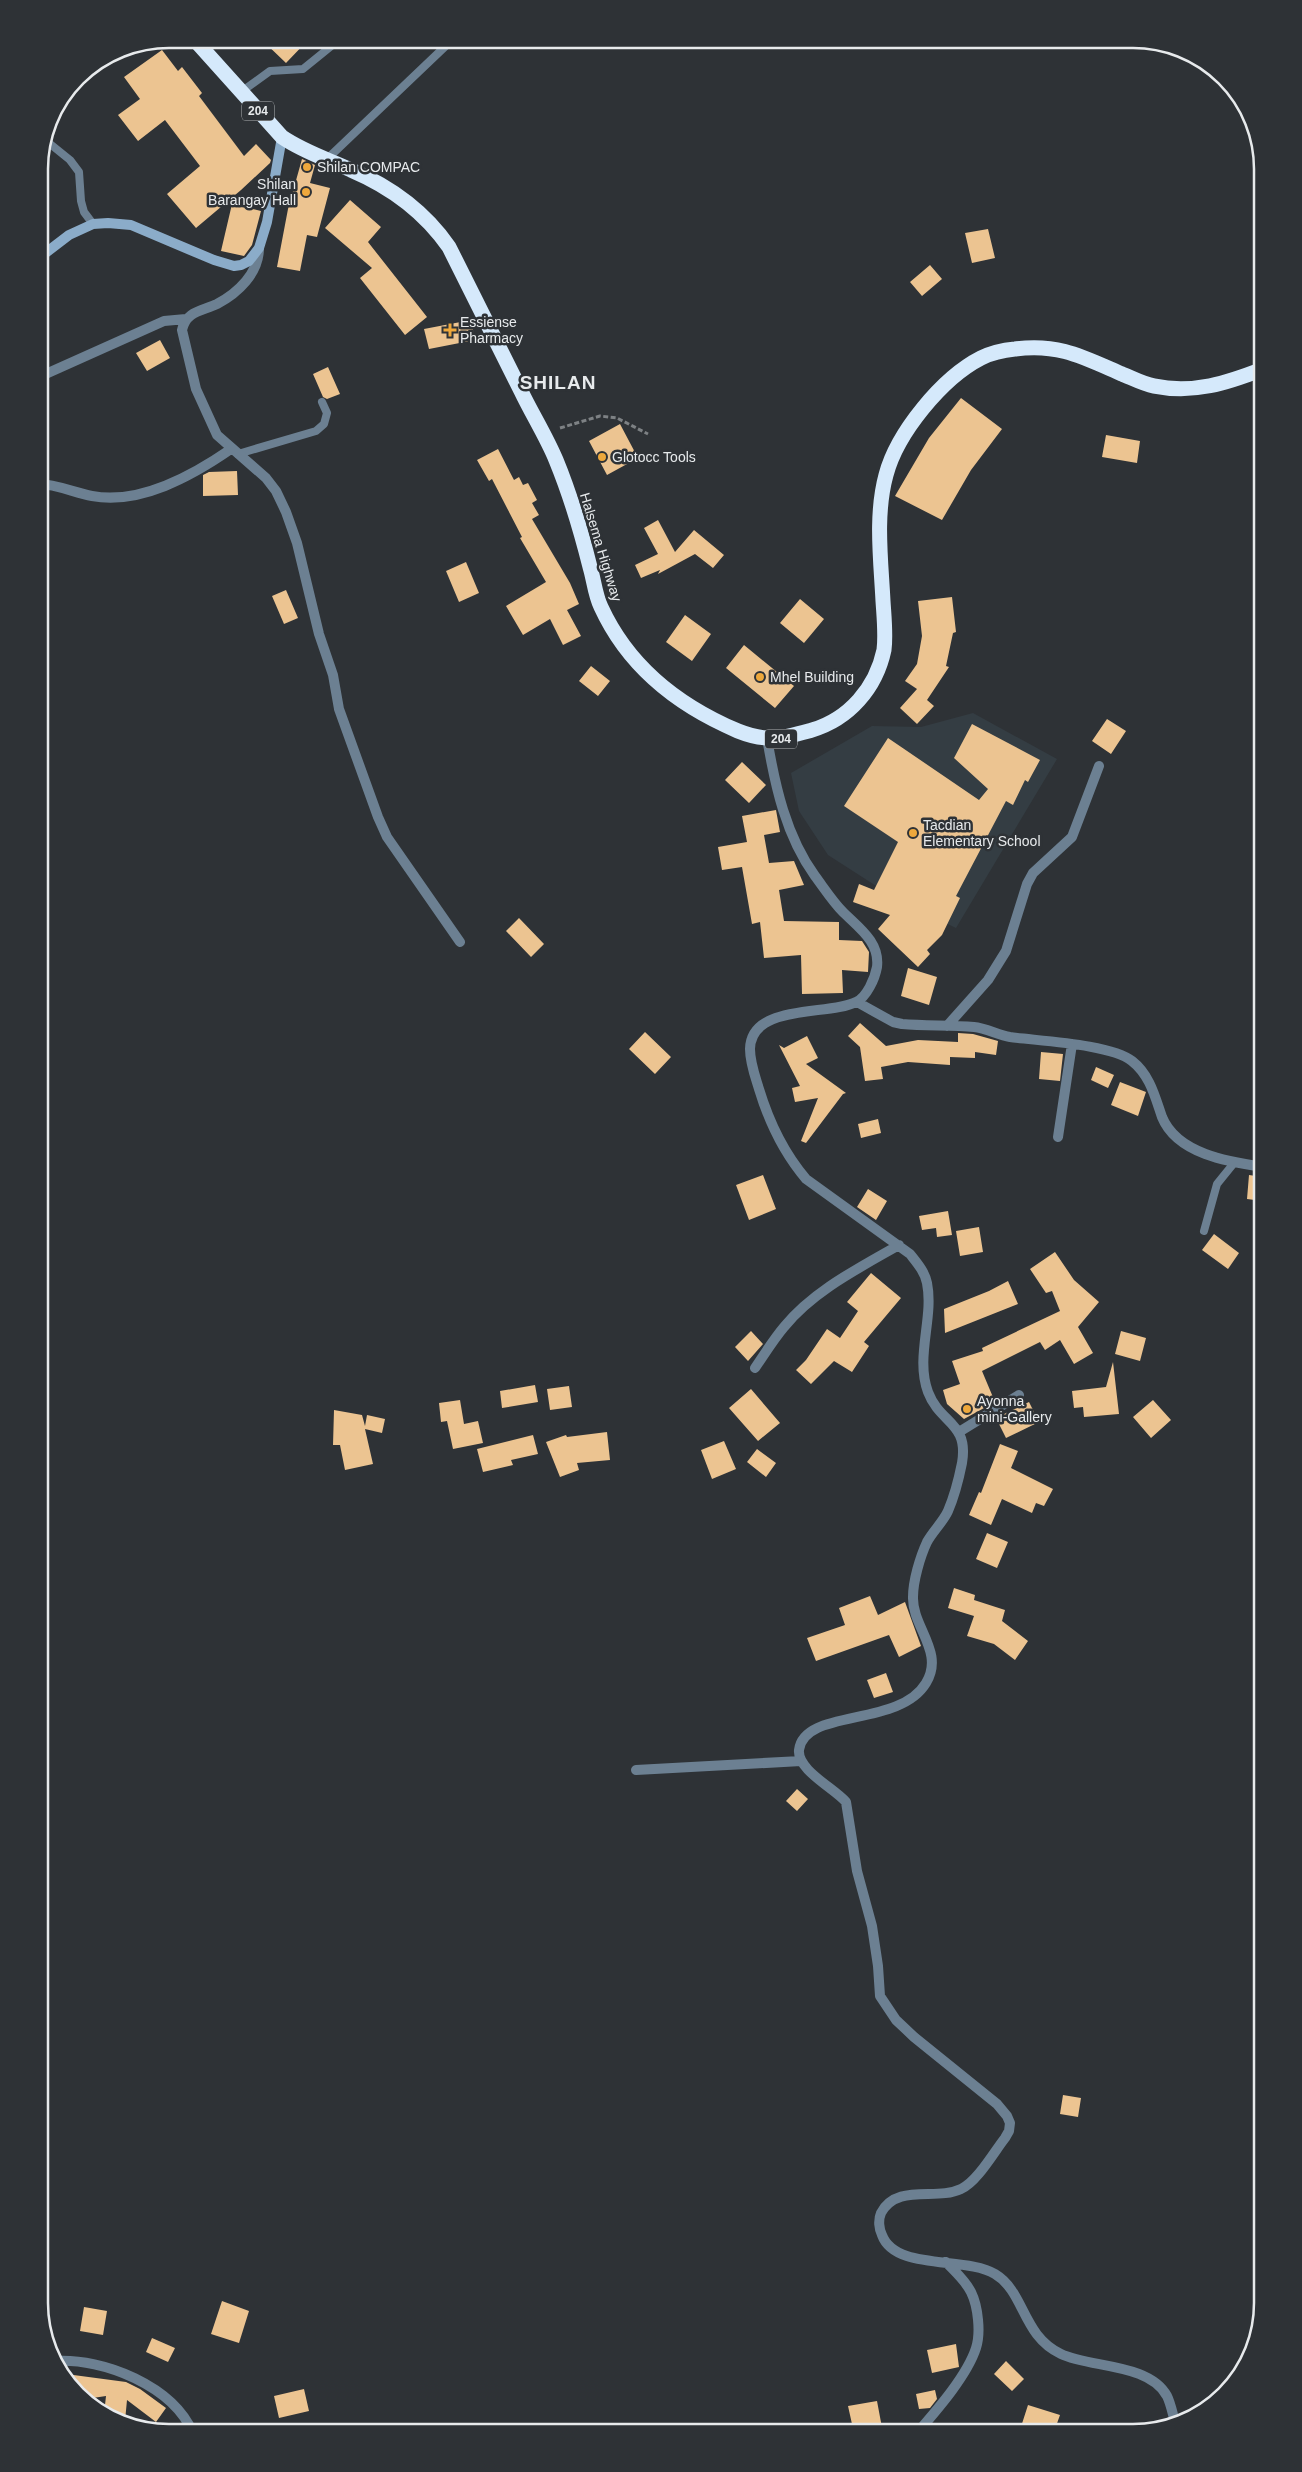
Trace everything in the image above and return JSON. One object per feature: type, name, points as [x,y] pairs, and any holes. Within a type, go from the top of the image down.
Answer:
[{"type":"highway","name":"Halsema Highway","points":[[202,48],[282,137],[300,149],[351,170],[394,192],[438,230],[449,246],[555,458],[569,496],[599,605],[620,642],[648,674],[678,700],[756,738],[781,739],[839,719],[856,704],[875,674],[884,650],[881,553],[882,498],[886,476],[894,453],[905,432],[926,406],[961,372],[983,357],[1005,350],[1051,347],[1069,351],[1151,386],[1198,389],[1224,384],[1254,372]]},
{"type":"main road","points":[[48,251],[69,235],[93,224],[131,225],[234,266],[241,266],[259,248],[267,222],[282,137]]},
{"type":"street","points":[[259,248],[259,259],[256,267],[244,283],[216,304],[196,311],[186,319],[182,330],[196,389],[217,435],[276,491],[297,543],[319,634],[334,674],[339,708],[380,824],[387,838],[460,942]]},
{"type":"street","points":[[48,373],[164,321],[186,319]]},
{"type":"street","points":[[48,486],[115,499],[134,496],[157,490],[235,452]]},
{"type":"street","points":[[767,738],[780,802],[796,841],[814,875],[842,911],[873,942],[877,967],[868,990],[857,1002],[840,1007],[782,1015],[768,1021],[755,1033],[750,1046],[752,1066],[774,1130],[793,1164],[806,1179],[899,1245],[916,1261],[927,1282],[928,1302],[924,1358],[928,1392],[939,1410],[960,1432],[964,1447],[962,1466],[948,1512],[927,1543],[913,1594],[915,1616],[927,1640],[932,1656],[928,1681],[912,1700],[899,1707],[830,1723],[810,1731],[803,1740],[799,1751],[801,1761],[811,1774],[846,1802],[857,1871],[872,1926],[880,1996],[885,2007],[914,2037],[985,2092],[1007,2116],[1010,2123],[1009,2131],[1005,2138],[968,2185],[955,2192],[901,2197],[890,2203],[881,2214],[879,2228],[885,2243],[900,2253],[921,2260],[974,2266],[997,2275],[1014,2296],[1038,2338],[1060,2354],[1114,2367],[1151,2380],[1167,2397],[1173,2417]]},
{"type":"street","points":[[947,1026],[988,980],[1006,951],[1027,884],[1033,874],[1072,838],[1098,766]]},
{"type":"street","points":[[857,1002],[893,1022],[975,1028],[1009,1037],[1072,1044],[1120,1054],[1132,1060],[1152,1086],[1163,1120],[1173,1134],[1189,1146],[1234,1163],[1254,1166]]},
{"type":"street","points":[[1058,1136],[1072,1044]]},
{"type":"street","points":[[755,1368],[784,1327],[798,1312],[822,1292],[899,1245]]},
{"type":"street","points":[[960,1432],[1019,1395]]},
{"type":"street","points":[[636,1770],[801,1761]]},
{"type":"street","points":[[925,2424],[944,2402],[977,2348],[978,2323],[972,2293],[946,2262]]},
{"type":"street","points":[[63,2362],[86,2362],[114,2368],[130,2375],[177,2408],[189,2424]]},
{"type":"lane","points":[[241,92],[270,71],[303,69],[329,48]]},
{"type":"lane","points":[[326,160],[444,48]]},
{"type":"lane","points":[[50,144],[70,160],[79,172],[81,201],[84,212],[93,224]]},
{"type":"lane","points":[[235,452],[316,431],[324,424],[328,413],[322,402]]},
{"type":"lane","points":[[1204,1231],[1218,1184],[1234,1163]]},
{"type":"path","points":[[542,433],[600,416],[617,418],[648,434]]},
{"type":"shaded area","name":"Tacdian Elementary School","points":[[973,713],[1057,759],[956,928],[898,900],[828,855],[799,811],[791,773],[872,726],[921,727]]},
{"type":"building","points":[[270,48],[300,48],[286,63]]},
{"type":"building","points":[[162,50],[178,71],[182,67],[202,93],[199,96],[244,156],[256,144],[271,160],[241,190],[196,228],[167,194],[200,166],[165,120],[138,141],[118,115],[140,99],[124,77]]},
{"type":"building","points":[[302,159],[315,165],[310,183],[330,188],[317,237],[307,235],[300,271],[277,267],[288,209]]},
{"type":"building","points":[[350,200],[381,227],[368,242],[427,317],[405,335],[360,278],[372,268],[325,228]]},
{"type":"building","points":[[232,204],[261,211],[252,245],[244,256],[221,251]]},
{"type":"building","points":[[988,229],[995,258],[972,263],[965,233]]},
{"type":"building","points":[[930,265],[942,279],[922,296],[910,282]]},
{"type":"building","points":[[471,320],[475,340],[429,349],[424,329]]},
{"type":"building","points":[[160,340],[170,358],[147,371],[136,353]]},
{"type":"building","points":[[328,367],[340,394],[327,399],[323,397],[313,374]]},
{"type":"building","points":[[961,398],[1002,429],[971,470],[942,520],[895,496],[929,438]]},
{"type":"building","points":[[620,424],[638,458],[607,475],[589,441]]},
{"type":"building","points":[[1106,435],[1140,441],[1137,463],[1102,457]]},
{"type":"building","points":[[498,449],[514,480],[519,477],[523,485],[528,483],[537,500],[532,503],[539,515],[532,519],[570,583],[579,604],[567,610],[581,636],[563,645],[550,619],[523,635],[506,606],[546,582],[520,538],[522,537],[492,479],[489,481],[477,460]]},
{"type":"building","points":[[237,471],[238,495],[203,496],[203,475],[209,472]]},
{"type":"building","points":[[658,520],[675,552],[694,530],[724,555],[713,568],[695,554],[658,574],[660,570],[641,578],[635,565],[658,554],[644,528]]},
{"type":"building","points":[[466,562],[479,593],[459,602],[446,571]]},
{"type":"building","points":[[286,590],[298,618],[284,624],[272,596]]},
{"type":"building","points":[[952,597],[956,632],[953,633],[946,666],[949,667],[927,700],[934,706],[917,724],[900,708],[917,689],[905,681],[917,664],[922,636],[918,601]]},
{"type":"building","points":[[800,599],[824,619],[804,643],[780,623]]},
{"type":"building","points":[[685,615],[711,634],[692,661],[666,642]]},
{"type":"building","name":"Mhel Building","points":[[744,645],[794,686],[775,708],[726,668]]},
{"type":"building","points":[[591,666],[610,681],[598,696],[579,681]]},
{"type":"building","points":[[1107,719],[1126,731],[1111,754],[1092,741]]},
{"type":"building","points":[[972,724],[1040,760],[1028,782],[1025,780],[1013,805],[1006,801],[956,896],[960,898],[942,935],[927,950],[930,954],[918,967],[878,929],[890,915],[853,902],[859,884],[874,890],[898,842],[844,806],[888,738],[979,800],[988,789],[954,758]]},
{"type":"building","points":[[742,762],[766,785],[749,803],[725,780]]},
{"type":"building","points":[[776,810],[780,832],[764,835],[769,863],[794,861],[804,885],[779,890],[784,921],[839,922],[839,940],[862,941],[869,952],[868,972],[842,970],[843,993],[802,994],[801,955],[764,958],[760,922],[752,924],[742,867],[722,870],[718,847],[747,842],[742,816]]},
{"type":"building","points":[[519,918],[544,944],[531,957],[506,931]]},
{"type":"building","points":[[908,968],[937,977],[929,1005],[901,996]]},
{"type":"building","points":[[860,1023],[886,1046],[918,1040],[958,1042],[958,1033],[973,1034],[998,1041],[996,1055],[975,1052],[975,1058],[950,1057],[950,1065],[908,1062],[881,1067],[883,1079],[865,1081],[860,1047],[848,1036]]},
{"type":"building","points":[[645,1032],[671,1057],[655,1074],[629,1049]]},
{"type":"building","points":[[807,1036],[818,1058],[806,1064],[846,1093],[843,1094],[806,1143],[801,1141],[818,1098],[795,1102],[792,1088],[800,1086],[779,1045],[784,1048]]},
{"type":"building","points":[[1041,1052],[1063,1054],[1060,1081],[1039,1079]]},
{"type":"building","points":[[1096,1067],[1114,1075],[1108,1088],[1091,1080]]},
{"type":"building","points":[[1120,1082],[1146,1092],[1138,1116],[1111,1105]]},
{"type":"building","points":[[878,1119],[881,1133],[861,1138],[858,1124]]},
{"type":"building","points":[[763,1175],[776,1209],[749,1220],[736,1185]]},
{"type":"building","points":[[1249,1175],[1254,1176],[1254,1200],[1247,1199]]},
{"type":"building","points":[[868,1189],[887,1201],[876,1220],[857,1207]]},
{"type":"building","points":[[948,1211],[952,1235],[937,1237],[936,1228],[922,1230],[919,1216]]},
{"type":"building","points":[[979,1227],[983,1252],[960,1256],[956,1231]]},
{"type":"building","points":[[1214,1234],[1239,1253],[1228,1269],[1202,1250]]},
{"type":"building","points":[[1055,1252],[1074,1280],[1099,1302],[1078,1327],[1093,1353],[1074,1364],[1060,1340],[1045,1350],[1040,1342],[982,1371],[995,1402],[964,1419],[947,1404],[943,1390],[960,1384],[952,1361],[983,1351],[982,1348],[1060,1311],[1052,1291],[1046,1293],[1030,1269]]},
{"type":"building","points":[[871,1273],[901,1298],[864,1342],[869,1346],[852,1372],[834,1361],[811,1384],[796,1370],[806,1360],[827,1329],[840,1338],[858,1311],[847,1302]]},
{"type":"building","points":[[1008,1281],[1018,1304],[945,1333],[944,1309],[989,1291]]},
{"type":"building","points":[[751,1331],[763,1344],[748,1361],[735,1347]]},
{"type":"building","points":[[1121,1331],[1146,1338],[1140,1361],[1115,1354]]},
{"type":"building","points":[[1113,1362],[1119,1414],[1084,1417],[1083,1407],[1074,1408],[1072,1391],[1106,1387]]},
{"type":"building","points":[[535,1385],[538,1402],[502,1408],[500,1391]]},
{"type":"building","points":[[569,1386],[572,1407],[550,1410],[547,1389]]},
{"type":"building","points":[[751,1389],[780,1423],[758,1441],[729,1408]]},
{"type":"building","points":[[460,1400],[464,1424],[478,1421],[483,1443],[453,1449],[447,1421],[441,1422],[439,1403]]},
{"type":"building","points":[[1153,1400],[1171,1420],[1151,1438],[1133,1417]]},
{"type":"building","points":[[1029,1402],[1039,1422],[1006,1438],[996,1418]]},
{"type":"building","points":[[334,1410],[362,1415],[365,1426],[367,1415],[385,1419],[382,1433],[365,1429],[373,1464],[345,1470],[340,1445],[333,1445]]},
{"type":"building","points":[[607,1432],[610,1460],[577,1463],[579,1470],[560,1477],[546,1442],[566,1435],[567,1437]]},
{"type":"building","points":[[533,1435],[538,1454],[511,1460],[513,1465],[483,1472],[477,1449]]},
{"type":"building","points":[[724,1441],[736,1469],[712,1479],[701,1450]]},
{"type":"building","points":[[1000,1444],[1018,1451],[1011,1468],[1053,1489],[1044,1506],[1036,1503],[1032,1513],[1002,1499],[991,1525],[969,1515],[979,1492],[981,1493]]},
{"type":"building","points":[[757,1449],[776,1463],[766,1477],[747,1462]]},
{"type":"building","points":[[987,1533],[1008,1542],[997,1568],[976,1559]]},
{"type":"building","points":[[954,1588],[975,1595],[974,1600],[1005,1610],[1002,1621],[1028,1641],[1015,1660],[994,1644],[967,1636],[974,1616],[948,1608]]},
{"type":"building","points":[[870,1596],[878,1615],[905,1602],[921,1646],[899,1657],[889,1635],[816,1661],[807,1638],[845,1625],[839,1608]]},
{"type":"building","points":[[886,1673],[893,1692],[874,1698],[867,1680]]},
{"type":"building","points":[[797,1789],[808,1799],[797,1811],[786,1801]]},
{"type":"building","points":[[1063,2095],[1081,2098],[1078,2117],[1060,2114]]},
{"type":"building","points":[[222,2301],[249,2311],[239,2343],[211,2334]]},
{"type":"building","points":[[84,2307],[107,2311],[103,2335],[80,2331]]},
{"type":"building","points":[[152,2338],[175,2348],[168,2362],[146,2352]]},
{"type":"building","points":[[956,2344],[959,2367],[932,2373],[927,2350]]},
{"type":"building","points":[[1006,2361],[1024,2379],[1012,2391],[994,2374]]},
{"type":"building","points":[[71,2375],[126,2382],[140,2389],[166,2408],[156,2422],[127,2400],[125,2416],[105,2406],[106,2396],[93,2398]]},
{"type":"building","points":[[304,2389],[309,2411],[279,2418],[274,2396]]},
{"type":"building","points":[[935,2390],[937,2399],[930,2408],[919,2409],[916,2394]]},
{"type":"building","points":[[877,2401],[881,2424],[852,2424],[848,2406]]},
{"type":"building","points":[[1028,2405],[1060,2415],[1057,2424],[1022,2424]]},
{"type":"place","name":"Shilan COMPAC","points":[[307,167]]},
{"type":"place","name":"Shilan Barangay Hall","points":[[306,192]]},
{"type":"place","name":"Essiense Pharmacy","points":[[450,330]]},
{"type":"place","name":"Glotocc Tools","points":[[602,457]]},
{"type":"place","name":"Mhel Building","points":[[760,677]]},
{"type":"place","name":"Tacdian Elementary School","points":[[913,833]]},
{"type":"place","name":"Ayonna mini-Gallery","points":[[967,1409]]},
{"type":"district","name":"SHILAN","points":[[558,382]]}]
